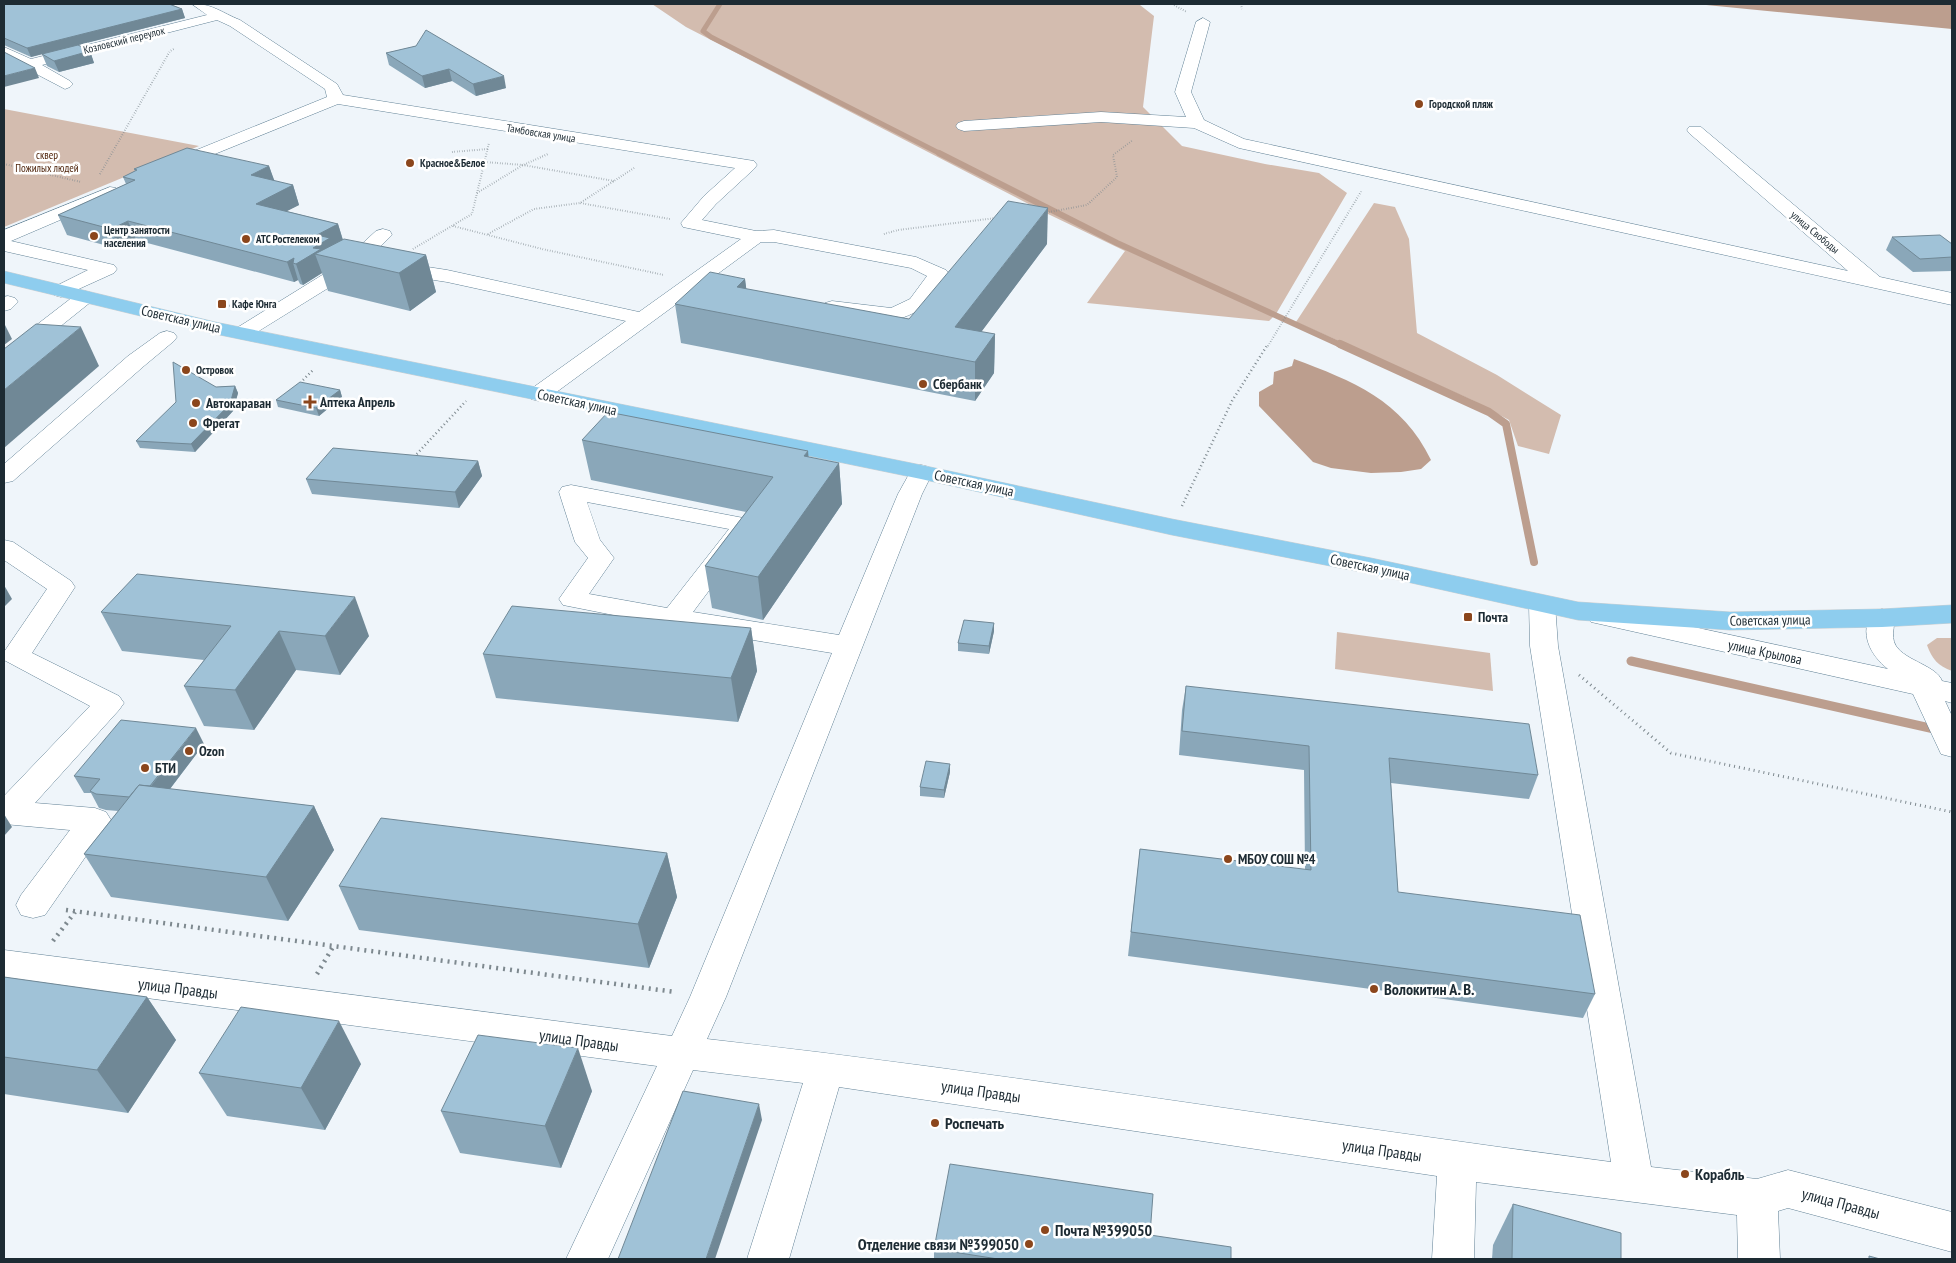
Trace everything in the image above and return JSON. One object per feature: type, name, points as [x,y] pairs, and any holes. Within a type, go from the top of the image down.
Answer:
[{"type":"main road","name":"Советская улица","points":[[4,277],[242,333],[921,472],[1172,527],[1371,566],[1578,611],[1730,621],[1882,618],[1952,614]]},
{"type":"street","points":[[155,173],[336,99],[332,87],[235,23],[218,16],[199,4]]},
{"type":"street","name":"Козловский переулок","points":[[30,64],[218,16]]},
{"type":"street","points":[[1197,123],[1183,92],[1203,22]]},
{"type":"street","points":[[4,51],[65,84]]},
{"type":"street","name":"Тамбовская улица","points":[[336,99],[491,126],[748,165],[710,200],[690,223]]},
{"type":"street","points":[[964,126],[1101,117],[1197,123],[1239,143],[1873,282]]},
{"type":"street","name":"улица Свободы","points":[[1695,130],[1873,282],[1952,299]]},
{"type":"street","points":[[4,237],[128,184]]},
{"type":"street","points":[[690,223],[756,237],[774,236],[916,263],[939,274],[917,302],[894,314],[815,304]]},
{"type":"street","points":[[242,333],[347,268],[383,235]]},
{"type":"street","points":[[539,394],[756,237]]},
{"type":"street","points":[[4,245],[107,269],[61,291]]},
{"type":"street","points":[[347,268],[385,266],[448,276],[643,319]]},
{"type":"street","points":[[695,282],[724,288]]},
{"type":"street","points":[[4,360],[85,297]]},
{"type":"street","points":[[4,476],[136,361],[167,337]]},
{"type":"street","points":[[587,1259],[708,997],[910,494],[921,472]]},
{"type":"street","points":[[674,618],[745,525],[571,492],[588,542],[601,558],[572,599],[674,618],[849,646]]},
{"type":"street","points":[[4,548],[62,587],[15,656],[109,703],[7,813],[95,820],[32,905]]},
{"type":"street","points":[[1542,604],[1544,646],[1624,1111],[1634,1184]]},
{"type":"street","name":"улица Крылова","points":[[1578,611],[1952,692]]},
{"type":"street","name":"улица Крылова","points":[[1882,618],[1880,639],[1889,654],[1909,671],[1952,692]]},
{"type":"street","points":[[1924,687],[1952,746]]},
{"type":"street","name":"улица Правды","points":[[4,965],[682,1053],[826,1069],[1458,1162],[1757,1198],[1788,1189],[1952,1232]]},
{"type":"street","points":[[768,1259],[826,1069]]},
{"type":"street","points":[[1453,1259],[1458,1162]]},
{"type":"street","points":[[1757,1198],[1759,1259]]},
{"type":"path","points":[[1240,4],[1242,9]]},
{"type":"path","points":[[93,185],[170,51],[176,47]]},
{"type":"path","points":[[1044,214],[1059,209],[1087,205],[1117,177],[1113,155],[1142,132],[1142,120]]},
{"type":"path","points":[[385,266],[472,214],[488,149],[491,126]]},
{"type":"path","points":[[477,193],[523,165],[583,139]]},
{"type":"path","points":[[452,152],[488,149]]},
{"type":"path","points":[[580,203],[615,181],[656,151]]},
{"type":"path","points":[[485,162],[523,165],[615,181]]},
{"type":"path","points":[[4,164],[93,185],[110,192]]},
{"type":"path","points":[[1172,527],[1232,400],[1280,328],[1372,172]]},
{"type":"path","points":[[487,234],[534,209],[580,203],[690,223]]},
{"type":"path","points":[[840,248],[898,230],[998,218]]},
{"type":"path","points":[[453,226],[695,282]]},
{"type":"path","points":[[303,380],[313,370]]},
{"type":"path","points":[[410,462],[484,383]]},
{"type":"path","points":[[1544,646],[1672,752],[1952,812]]},
{"type":"path","points":[[32,905],[708,997]]},
{"type":"green space","points":[[652,4],[1140,5],[1154,16],[1143,107],[1182,146],[1265,164],[1319,173],[1347,193],[1276,314],[1269,321],[1087,303],[1125,251],[1048,214],[686,27]]},
{"type":"green space","name":"сквер Пожилых людей","points":[[4,109],[199,146],[4,227]]},
{"type":"green space","points":[[1374,203],[1395,207],[1409,239],[1417,333],[1497,375],[1561,415],[1549,454],[1518,446],[1509,420],[1472,400],[1296,322]]},
{"type":"green space","points":[[1337,632],[1490,653],[1493,691],[1335,669]]},
{"type":"green space","points":[[1937,638],[1952,638],[1952,671],[1939,664],[1929,650],[1927,645]]},
{"type":"shaded area","points":[[1696,4],[1952,4],[1952,29]]},
{"type":"shaded area","points":[[1294,359],[1356,385],[1374,395],[1406,422],[1419,439],[1431,460],[1421,469],[1371,473],[1331,468],[1313,462],[1259,406],[1259,392],[1273,384],[1274,372],[1292,366]]},
{"type":"building","points":[[4,4],[169,4],[182,9],[27,48],[4,38]]},
{"type":"building","points":[[426,30],[504,76],[473,84],[449,69],[422,76],[386,53],[416,46]]},
{"type":"building","points":[[78,45],[90,51],[54,61],[42,54]]},
{"type":"building","points":[[4,52],[35,68],[4,76]]},
{"type":"building","points":[[187,148],[269,166],[251,175],[293,185],[256,204],[338,224],[317,235],[330,238],[313,248],[321,249],[296,264],[293,263],[294,258],[287,262],[128,221],[111,229],[58,215],[135,180],[123,177],[137,170],[134,169]]},
{"type":"building","points":[[1008,201],[1048,208],[955,327],[995,334],[975,362],[675,304],[710,272],[745,279],[737,287],[909,319]]},
{"type":"building","points":[[1940,235],[1952,244],[1952,257],[1920,259],[1892,237]]},
{"type":"building","points":[[344,239],[426,255],[399,273],[315,254]]},
{"type":"building","points":[[36,324],[81,327],[4,390],[4,349]]},
{"type":"building","name":"Фрегат","points":[[173,362],[216,387],[235,386],[230,404],[191,444],[136,441],[176,402]]},
{"type":"building","points":[[300,382],[340,390],[316,408],[276,400]]},
{"type":"building","points":[[608,412],[808,451],[804,456],[839,463],[758,577],[705,566],[773,477],[582,440]]},
{"type":"building","points":[[333,448],[478,461],[455,492],[306,479]]},
{"type":"building","points":[[137,574],[355,597],[325,636],[279,631],[235,690],[184,686],[231,626],[101,612]]},
{"type":"building","points":[[512,606],[751,628],[731,678],[483,654]]},
{"type":"building","points":[[964,620],[994,623],[989,646],[958,643]]},
{"type":"building","points":[[1186,686],[1529,724],[1538,775],[1389,758],[1398,892],[1580,915],[1595,994],[1131,932],[1140,849],[1311,870],[1309,746],[1182,731]]},
{"type":"building","name":"БТИ","points":[[121,720],[196,728],[150,786],[139,785],[129,797],[96,794],[90,791],[100,779],[74,776]]},
{"type":"building","points":[[926,761],[950,764],[944,790],[920,787]]},
{"type":"building","points":[[139,785],[314,806],[266,877],[84,854]]},
{"type":"building","points":[[381,818],[667,853],[638,924],[339,886]]},
{"type":"building","points":[[4,977],[147,997],[97,1070],[4,1057]]},
{"type":"building","points":[[241,1007],[339,1021],[301,1088],[199,1073]]},
{"type":"building","points":[[478,1035],[578,1048],[545,1126],[441,1111]]},
{"type":"building","points":[[683,1091],[759,1104],[706,1259],[618,1259]]},
{"type":"building","name":"Почта №399050","points":[[950,1164],[1153,1194],[1150,1235],[1231,1247],[1231,1259],[998,1259],[934,1249]]},
{"type":"building","points":[[1513,1204],[1621,1233],[1621,1259],[1512,1259]]},
{"type":"building","points":[[1869,1256],[1880,1259],[1869,1259]]},
{"type":"waterway","points":[[720,4],[703,31],[711,37],[941,154]]},
{"type":"waterway","points":[[939,153],[1117,243],[1343,346]]},
{"type":"waterway","points":[[1340,344],[1489,412],[1506,424],[1534,562]]},
{"type":"waterway","points":[[1631,661],[1952,733]]},
{"type":"place","name":"Городской пляж","points":[[1419,104]]},
{"type":"place","name":"Красное&Белое","points":[[410,163]]},
{"type":"place","name":"Центр занятости населения","points":[[94,236]]},
{"type":"place","name":"АТС Ростелеком","points":[[246,239]]},
{"type":"place","name":"Кафе Юнга","points":[[222,304]]},
{"type":"place","name":"Островок","points":[[186,370]]},
{"type":"place","name":"Сбербанк","points":[[923,384]]},
{"type":"place","name":"Аптека Апрель","points":[[310,402]]},
{"type":"place","name":"Автокараван","points":[[196,403]]},
{"type":"place","name":"Фрегат","points":[[193,423]]},
{"type":"place","name":"Почта","points":[[1468,617]]},
{"type":"place","name":"Ozon","points":[[189,751]]},
{"type":"place","name":"БТИ","points":[[145,768]]},
{"type":"place","name":"МБОУ СОШ №4","points":[[1228,859]]},
{"type":"place","name":"Волокитин А. В.","points":[[1374,989]]},
{"type":"place","name":"Роспечать","points":[[935,1123]]},
{"type":"place","name":"Корабль","points":[[1685,1174]]},
{"type":"place","name":"Почта №399050","points":[[1045,1230]]},
{"type":"place","name":"Отделение связи №399050","points":[[1029,1244]]}]
